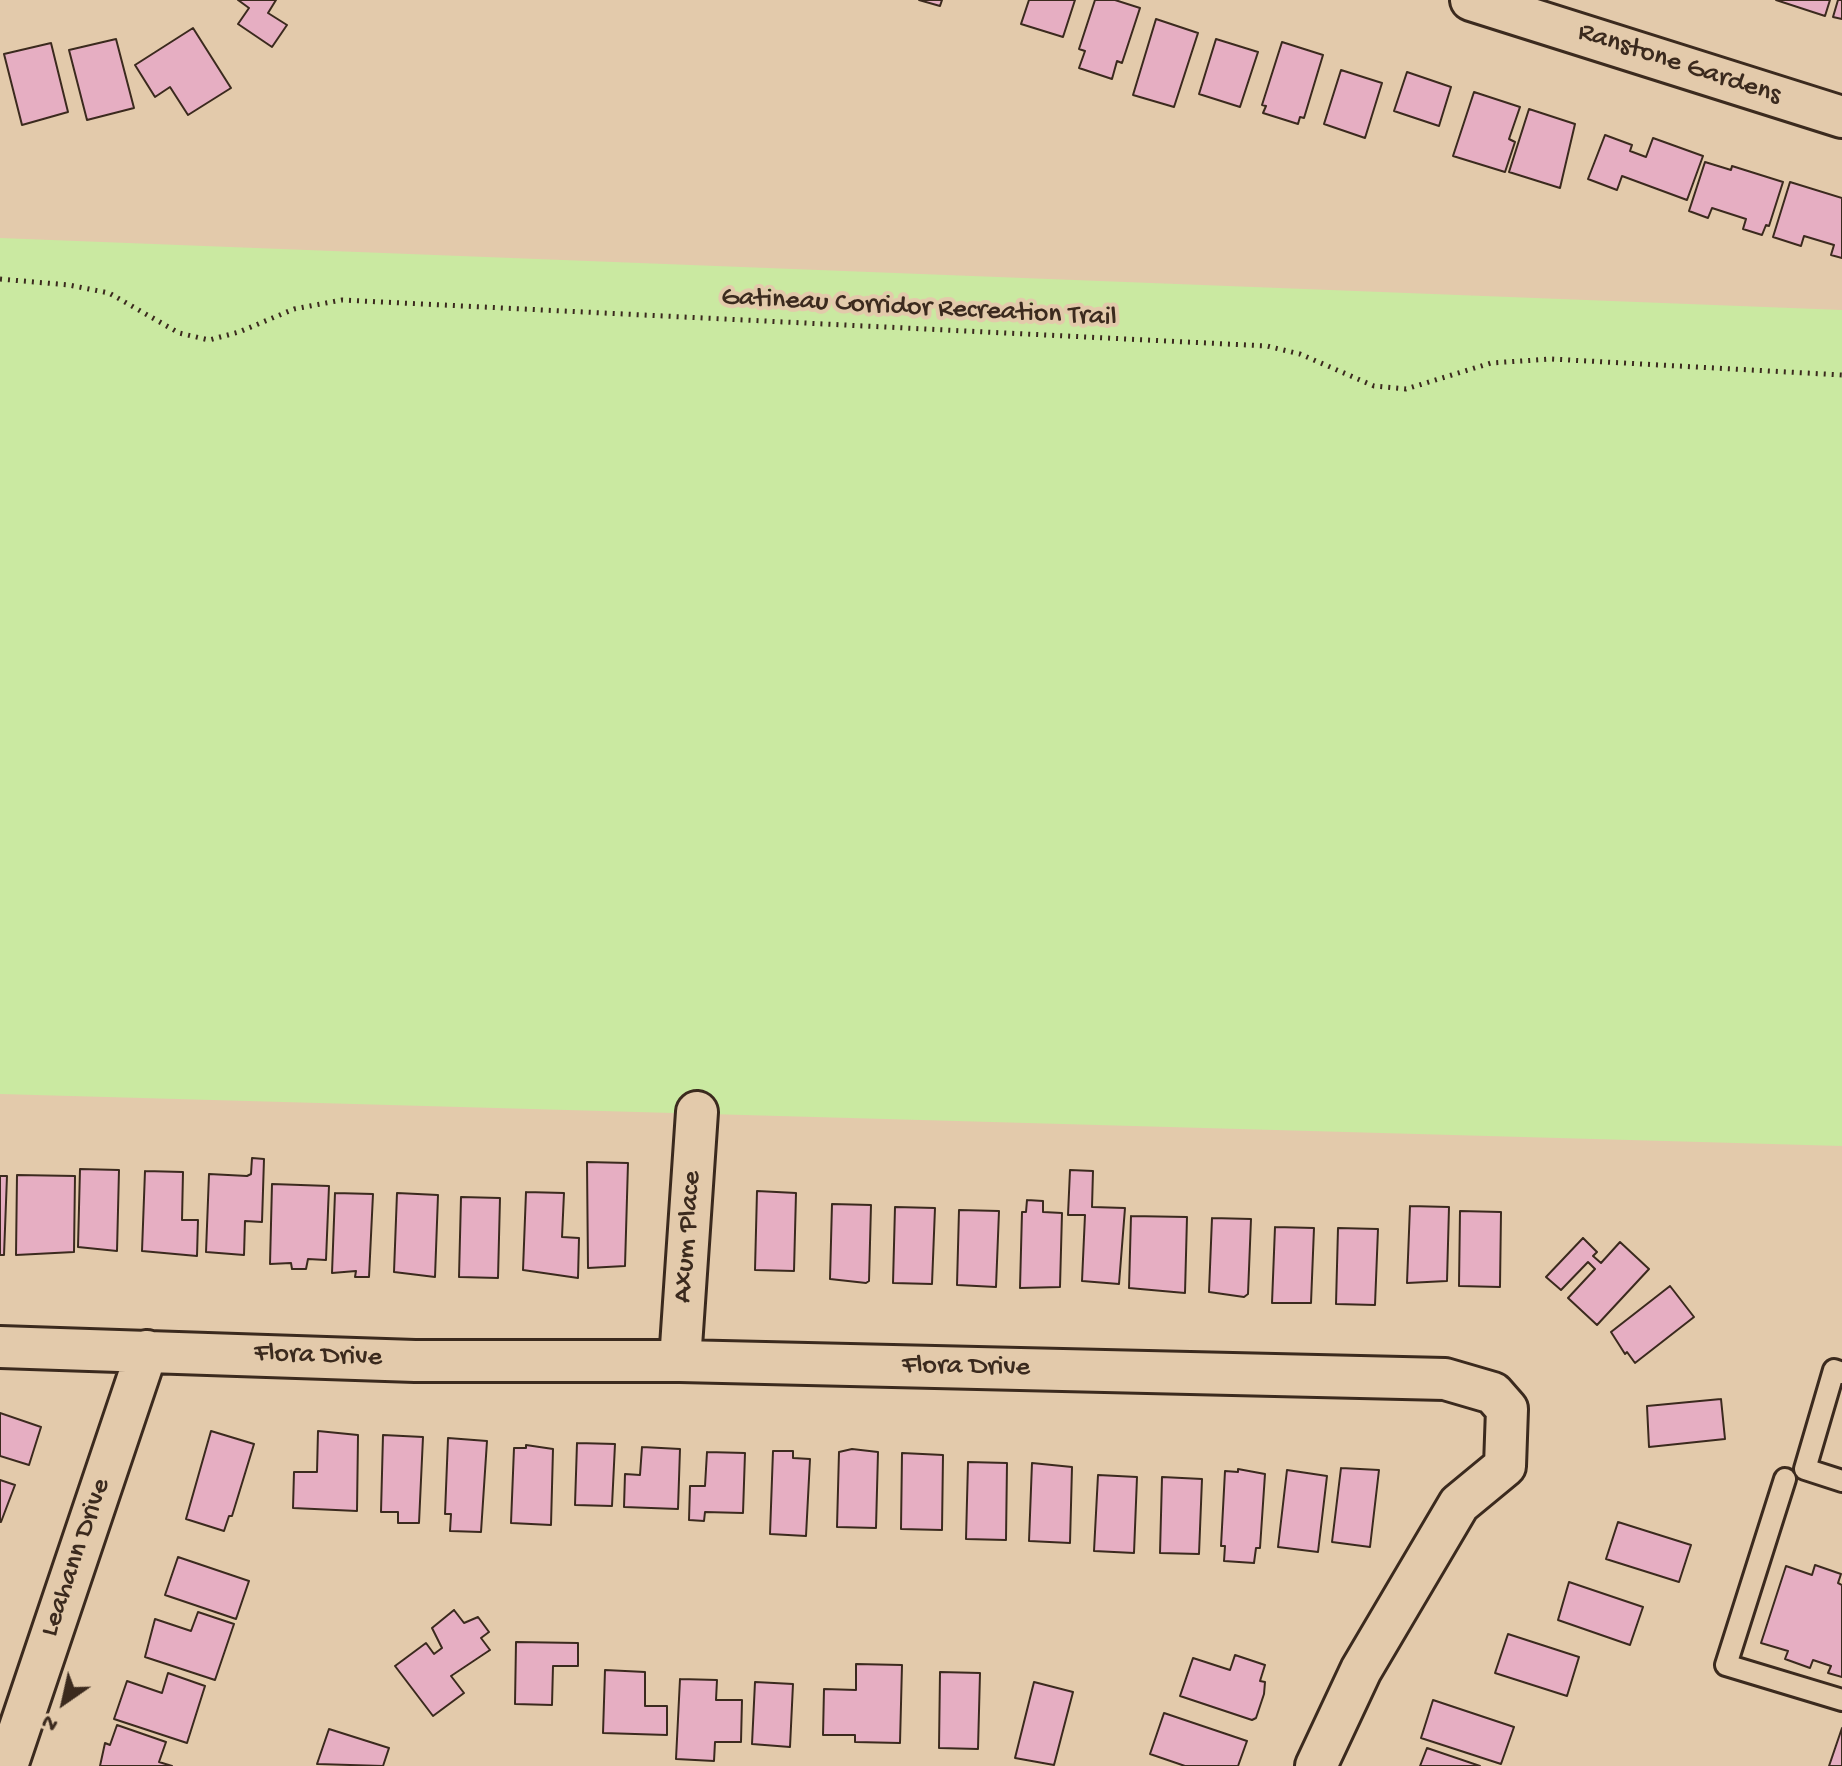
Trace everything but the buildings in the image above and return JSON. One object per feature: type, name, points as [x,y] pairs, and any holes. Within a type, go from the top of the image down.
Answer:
[{"type":"street","name":"Ranstone Gardens","points":[[1471,0],[1566,14],[1842,117]]},
{"type":"street","name":"Axum Place","points":[[680,1361],[697,1112]]},
{"type":"street","name":"Flora Drive","points":[[0,1347],[415,1361],[680,1361],[1445,1379],[1493,1393],[1507,1409],[1505,1466],[1459,1504],[1361,1670],[1316,1766]]},
{"type":"street","name":"Leahann Drive","points":[[7,1766],[147,1351]]},
{"type":"lane","points":[[1842,1373],[1834,1370],[1805,1469],[1842,1481]]},
{"type":"lane","points":[[1785,1479],[1726,1665],[1842,1700]]},
{"type":"path","name":"Gatineau Corridor Recreation Trail","points":[[0,279],[69,285],[109,293],[179,333],[209,340],[239,332],[294,309],[342,300],[1267,346],[1300,354],[1374,386],[1406,389],[1491,363],[1551,359],[1842,375]]},
{"type":"green space","points":[[0,238],[1842,310],[1842,1146],[0,1094]]}]
